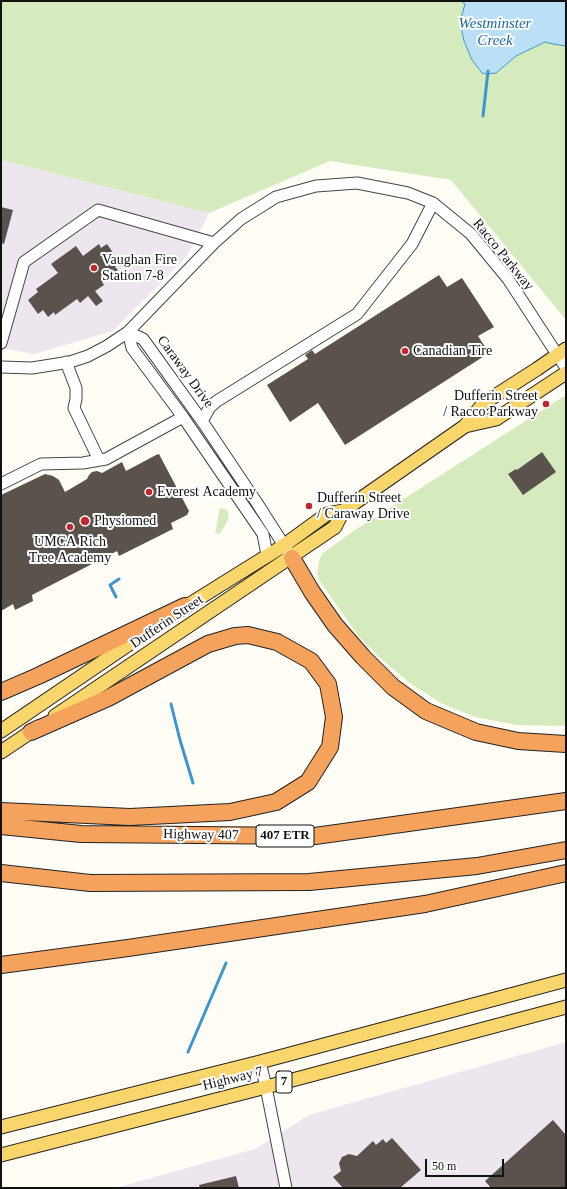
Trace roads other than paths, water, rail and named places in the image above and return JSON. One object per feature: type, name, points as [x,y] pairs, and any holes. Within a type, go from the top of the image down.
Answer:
[{"type":"highway","points":[[287,552],[335,625],[393,687],[426,711],[476,732],[518,742],[566,744]]},
{"type":"highway","points":[[1,692],[185,606]]},
{"type":"highway","points":[[1,811],[130,817],[230,812],[276,802],[308,782],[330,748],[334,717],[328,684],[311,661],[277,642],[248,635],[235,636],[208,644],[108,698],[31,732]]},
{"type":"highway","name":"Highway 407","points":[[1,826],[81,834],[315,836],[566,801]]},
{"type":"highway","points":[[1,873],[90,883],[309,882],[477,866],[566,850]]},
{"type":"highway","points":[[1,965],[425,904],[566,873]]},
{"type":"main road","name":"Dufferin Street","points":[[1,752],[287,552],[335,527],[343,511],[465,426],[484,403],[562,352]]},
{"type":"main road","name":"Dufferin Street","points":[[465,426],[496,419],[566,373]]},
{"type":"main road","name":"Dufferin Street","points":[[1,731],[185,606],[267,555],[287,552]]},
{"type":"main road","name":"Highway 7","points":[[1,1127],[260,1062],[566,980]]},
{"type":"main road","name":"Highway 7","points":[[1,1155],[266,1087],[566,1007]]},
{"type":"street","name":"Racco Parkway","points":[[1,367],[32,368],[66,362],[88,356],[107,346],[128,332],[214,243],[241,219],[276,197],[316,186],[357,184],[408,193],[433,203],[471,234],[508,279],[562,352],[566,368]]},
{"type":"street","points":[[202,421],[210,407],[217,401],[357,314],[412,244],[433,203]]},
{"type":"street","points":[[1,343],[24,262],[98,210],[214,243]]},
{"type":"street","name":"Caraway Drive","points":[[128,332],[143,339],[202,421],[257,503],[287,552]]},
{"type":"street","name":"Caraway Drive","points":[[128,332],[132,348],[264,534],[267,555]]},
{"type":"street","points":[[66,362],[76,388],[74,408],[99,460]]},
{"type":"street","points":[[1,484],[41,464],[83,463],[106,459],[183,418]]},
{"type":"street","points":[[260,1062],[286,1188]]},
{"type":"water","name":"Westminster Creek","points":[[461,1],[566,1],[566,46],[545,42],[516,56],[496,73],[482,73],[472,60],[464,41],[460,22],[465,4]]},
{"type":"waterway","name":"Westminster Creek","points":[[483,116],[488,71]]},
{"type":"waterway","name":"Westminster Creek","points":[[116,597],[110,585],[119,579]]},
{"type":"waterway","name":"Westminster Creek","points":[[171,704],[193,783]]},
{"type":"waterway","name":"Westminster Creek","points":[[188,1052],[226,963]]},
{"type":"place","name":"Vaughan Fire Station 7-8","points":[[94,268]]},
{"type":"place","name":"Canadian Tire","points":[[405,351]]},
{"type":"place","name":"Dufferin Street / Racco Parkway","points":[[546,404]]},
{"type":"place","name":"Everest Academy","points":[[149,492]]},
{"type":"place","name":"Dufferin Street / Caraway Drive","points":[[309,506]]},
{"type":"place","name":"Physiomed","points":[[85,521]]},
{"type":"place","name":"UMCA Rich Tree Academy","points":[[70,527]]}]
